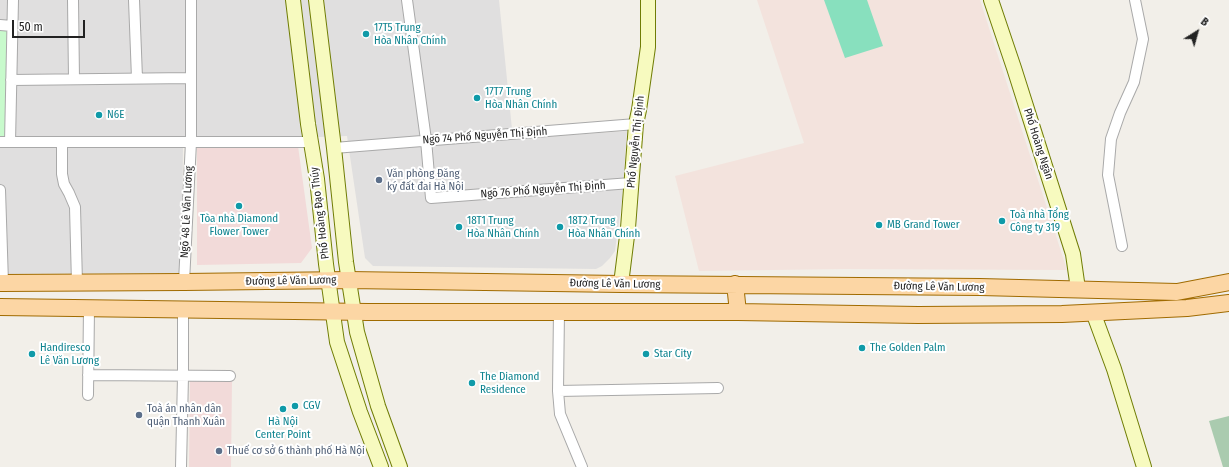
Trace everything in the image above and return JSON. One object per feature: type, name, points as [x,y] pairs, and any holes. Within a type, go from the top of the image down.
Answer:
[{"type":"main road","name":"Phố Hoàng Đạo Thúy","points":[[293,0],[337,342],[360,412],[381,467]]},
{"type":"main road","name":"Phố Hoàng Đạo Thúy","points":[[316,0],[346,262],[357,332],[378,406],[400,467]]},
{"type":"main road","name":"Phố Nguyễn Thị Định","points":[[621,284],[628,228],[636,124],[647,56],[648,0]]},
{"type":"main road","name":"Phố Hoàng Ngân","points":[[991,0],[1073,254],[1078,289]]},
{"type":"main road","name":"Đường Lê Văn Lương","points":[[2,283],[349,280],[735,284],[1078,289],[1177,292],[1229,282]]},
{"type":"main road","points":[[735,284],[738,312]]},
{"type":"main road","points":[[0,307],[354,312],[560,311],[918,315],[1062,314],[1187,308],[1229,303]]},
{"type":"main road","points":[[1093,312],[1114,369],[1144,467]]},
{"type":"main road","points":[[360,412],[378,406]]},
{"type":"street","points":[[13,0],[11,80],[5,142],[311,142]]},
{"type":"street","points":[[73,0],[74,79]]},
{"type":"street","points":[[134,0],[137,78]]},
{"type":"street","name":"Ngõ 48 Lê Văn Lương","points":[[184,282],[191,142],[191,0]]},
{"type":"street","points":[[407,0],[426,140]]},
{"type":"street","points":[[1122,246],[1108,175],[1111,139],[1120,113],[1134,82],[1143,39],[1135,0]]},
{"type":"street","points":[[0,25],[12,26]]},
{"type":"street","points":[[11,80],[191,78]]},
{"type":"street","name":"Ngõ 74 Phố Nguyễn Thị Định","points":[[334,148],[636,124]]},
{"type":"street","name":"Ngõ 76 Phố Nguyễn Thị Định","points":[[426,140],[431,198],[631,183]]},
{"type":"street","points":[[62,142],[62,174],[64,184],[75,207],[77,283]]},
{"type":"street","points":[[0,190],[2,283]]},
{"type":"street","points":[[88,395],[89,308]]},
{"type":"street","points":[[181,467],[183,310]]},
{"type":"street","points":[[560,311],[558,391],[560,414],[582,467]]},
{"type":"street","points":[[88,375],[230,376]]},
{"type":"street","points":[[558,391],[718,388]]},
{"type":"shaded area","points":[[0,0],[499,0],[513,139],[627,131],[622,200],[615,251],[602,266],[596,269],[373,266],[365,258],[347,136],[183,139],[182,273],[0,274]]},
{"type":"shaded area","points":[[757,0],[980,0],[1067,270],[845,269],[699,271],[675,176],[804,143]]},
{"type":"shaded area","points":[[298,146],[312,248],[301,263],[197,265],[197,147]]},
{"type":"shaded area","points":[[190,380],[232,381],[231,467],[189,467]]},
{"type":"green space","points":[[824,0],[867,0],[883,46],[845,58]]},
{"type":"green space","points":[[0,25],[12,26],[10,142],[0,142]]},
{"type":"green space","points":[[1229,416],[1229,467],[1223,467],[1209,421]]},
{"type":"place","name":"17T5 Trung Hòa Nhân Chính","points":[[366,34]]},
{"type":"place","name":"17T7 Trung Hòa Nhân Chính","points":[[477,98]]},
{"type":"place","name":"N6E","points":[[99,115]]},
{"type":"place","name":"Văn phòng Đăng ký đất đai Hà Nội","points":[[379,180]]},
{"type":"place","name":"Tòa nhà Diamond Flower Tower","points":[[239,206]]},
{"type":"place","name":"Toà nhà Tổng Công ty 319","points":[[1002,221]]},
{"type":"place","name":"MB Grand Tower","points":[[879,225]]},
{"type":"place","name":"18T1 Trung Hòa Nhân Chính","points":[[459,227]]},
{"type":"place","name":"18T2 Trung Hòa Nhân Chính","points":[[560,227]]},
{"type":"place","name":"The Golden Palm","points":[[862,348]]},
{"type":"place","name":"Handiresco Lê Văn Lương","points":[[32,354]]},
{"type":"place","name":"Star City","points":[[646,354]]},
{"type":"place","name":"The Diamond Residence","points":[[472,383]]},
{"type":"place","name":"CGV","points":[[295,406]]},
{"type":"place","name":"Hà Nội Center Point","points":[[283,409]]},
{"type":"place","name":"Toà án nhân dân quận Thanh Xuân","points":[[139,415]]},
{"type":"place","name":"Thuế cơ sở 6 thành phố Hà Nội","points":[[219,451]]}]
